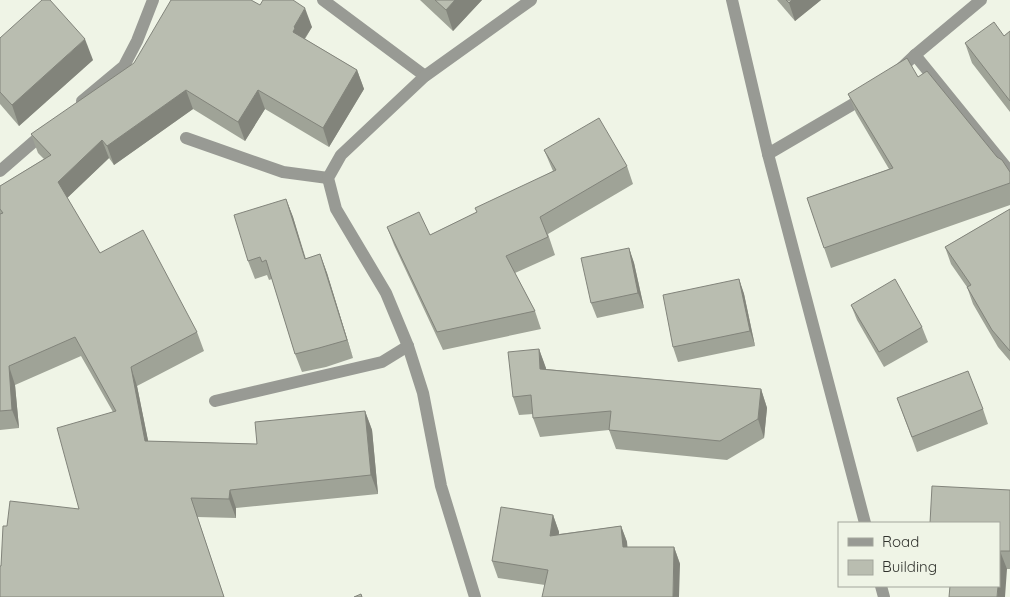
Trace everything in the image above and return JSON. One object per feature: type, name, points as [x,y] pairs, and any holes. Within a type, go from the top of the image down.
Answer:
[{"type":"street","points":[[71,110],[124,66],[137,41],[153,0]]},
{"type":"street","points":[[323,0],[425,76]]},
{"type":"street","points":[[474,597],[441,486],[423,393],[408,346],[386,293],[336,209],[328,178],[341,154],[425,76],[531,0]]},
{"type":"street","points":[[732,0],[768,154],[865,522]]},
{"type":"street","points":[[768,154],[883,85],[915,55],[981,0]]},
{"type":"street","points":[[915,55],[1010,172]]},
{"type":"street","points":[[0,170],[55,123]]},
{"type":"street","points":[[186,138],[283,172],[328,178]]},
{"type":"street","points":[[215,401],[382,362],[408,346]]},
{"type":"building","points":[[42,0],[50,0],[85,39],[12,105],[0,92],[0,38]]},
{"type":"building","points":[[171,0],[251,0],[260,5],[263,0],[293,0],[305,8],[293,32],[357,70],[323,128],[258,90],[238,122],[186,90],[107,146],[102,140],[58,182],[100,253],[143,230],[197,332],[131,367],[145,441],[257,444],[255,422],[365,411],[371,475],[230,490],[229,499],[191,498],[224,597],[0,597],[3,526],[7,526],[10,501],[79,509],[57,428],[116,411],[75,337],[9,366],[12,410],[0,411],[0,214],[3,213],[0,209],[0,186],[51,155],[31,134],[134,63]]},
{"type":"building","points":[[435,0],[455,0],[446,10]]},
{"type":"building","points":[[994,22],[1004,36],[1010,31],[1010,101],[965,43]]},
{"type":"building","points":[[907,58],[918,77],[927,71],[997,157],[1002,160],[1010,172],[1010,183],[824,248],[807,198],[893,168],[848,94]]},
{"type":"building","points":[[599,118],[627,166],[540,217],[548,237],[506,256],[535,311],[437,332],[387,227],[419,212],[430,235],[477,212],[475,208],[556,170],[544,150]]},
{"type":"building","points":[[286,199],[305,259],[320,254],[347,340],[295,354],[266,260],[262,262],[260,257],[248,261],[234,215]]},
{"type":"building","points":[[1010,209],[1010,351],[992,330],[967,287],[971,285],[945,247]]},
{"type":"building","points":[[629,248],[638,293],[591,303],[581,258]]},
{"type":"building","points":[[739,279],[750,331],[673,347],[663,295]]},
{"type":"building","points":[[895,279],[922,327],[879,352],[851,305]]},
{"type":"building","points":[[539,349],[540,369],[761,389],[758,419],[720,441],[609,430],[611,411],[533,418],[531,395],[513,397],[508,352]]},
{"type":"building","points":[[968,371],[983,409],[912,437],[897,398]]},
{"type":"building","points":[[932,486],[1010,490],[1010,551],[1000,551],[1000,522],[930,522]]},
{"type":"building","points":[[501,507],[553,515],[550,536],[621,526],[623,547],[674,547],[673,597],[542,597],[548,570],[492,561]]},
{"type":"building","points":[[950,587],[998,587],[997,597],[949,597]]}]
